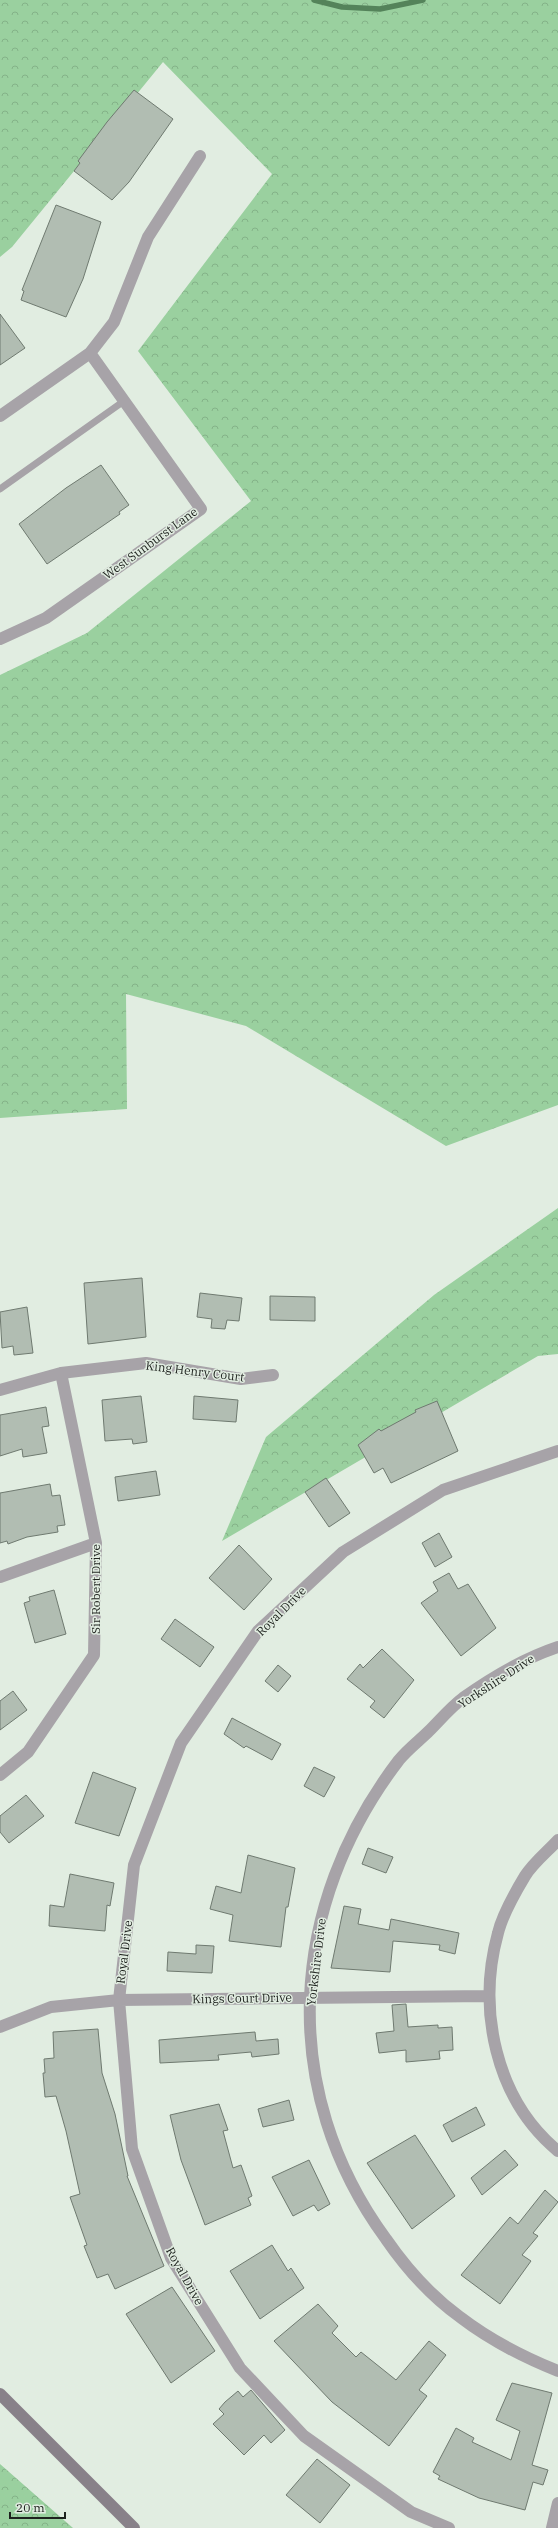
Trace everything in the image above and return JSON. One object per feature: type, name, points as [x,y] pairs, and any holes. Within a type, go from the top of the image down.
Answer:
[{"type":"main road","points":[[0,2394],[134,2528]]},
{"type":"street","points":[[0,416],[90,353],[114,322],[148,237],[200,156]]},
{"type":"street","name":"West Sunburst Lane","points":[[0,638],[46,618],[201,509],[90,353]]},
{"type":"street","name":"King Henry Court","points":[[0,1390],[61,1373],[146,1363],[241,1379],[273,1375]]},
{"type":"street","name":"Sir Robert Drive","points":[[0,1775],[28,1752],[94,1655],[96,1543],[61,1373]]},
{"type":"street","name":"Royal Drive","points":[[449,2528],[411,2512],[304,2436],[236,2361],[171,2258],[132,2149],[119,2000],[134,1865],[181,1743],[258,1631],[343,1552],[443,1490],[558,1451]]},
{"type":"street","points":[[0,1577],[96,1543]]},
{"type":"street","name":"Yorkshire Drive","points":[[558,1647],[537,1654],[463,1699],[400,1759],[352,1831],[324,1904],[309,1997],[313,2070],[332,2141],[362,2207],[406,2267],[458,2317],[520,2356],[558,2371]]},
{"type":"street","points":[[558,1840],[526,1874],[498,1932],[488,1996],[495,2048],[514,2098],[545,2140],[558,2151]]},
{"type":"street","name":"Kings Court Drive","points":[[0,2027],[51,2007],[119,2000],[488,1996]]},
{"type":"street","points":[[552,2528],[558,2503]]},
{"type":"lane","points":[[0,489],[124,401]]},
{"type":"green space","points":[[0,0],[558,0],[558,1105],[446,1146],[246,1026],[126,994],[127,1109],[0,1118],[0,675],[87,633],[251,501],[138,351],[272,174],[163,62],[12,247],[0,257]]},
{"type":"green space","points":[[558,1208],[558,1354],[538,1356],[222,1541],[266,1437],[434,1295]]},
{"type":"green space","points":[[0,2464],[73,2528],[0,2528]]},
{"type":"building","points":[[134,90],[173,119],[129,182],[112,200],[74,171],[80,163],[78,161],[107,122]]},
{"type":"building","points":[[56,205],[101,222],[83,279],[66,317],[21,300],[24,291],[22,290]]},
{"type":"building","points":[[0,314],[25,348],[0,365]]},
{"type":"building","points":[[101,465],[129,505],[119,512],[120,514],[47,564],[19,524],[66,488]]},
{"type":"building","points":[[142,1278],[146,1337],[88,1344],[84,1283]]},
{"type":"building","points":[[200,1293],[242,1298],[239,1321],[227,1320],[225,1329],[211,1328],[212,1319],[197,1317]]},
{"type":"building","points":[[270,1296],[315,1297],[315,1321],[270,1320]]},
{"type":"building","points":[[27,1307],[33,1353],[14,1355],[13,1346],[2,1348],[0,1312]]},
{"type":"building","points":[[141,1396],[147,1442],[133,1444],[132,1439],[105,1441],[102,1400]]},
{"type":"building","points":[[194,1396],[238,1400],[236,1422],[193,1419]]},
{"type":"building","points":[[437,1401],[458,1451],[391,1483],[383,1468],[374,1473],[358,1445],[379,1429],[381,1431],[416,1412],[415,1410]]},
{"type":"building","points":[[46,1407],[49,1426],[42,1427],[47,1453],[23,1457],[22,1449],[0,1456],[0,1415]]},
{"type":"building","points":[[156,1471],[160,1495],[118,1501],[115,1477]]},
{"type":"building","points":[[326,1478],[350,1513],[329,1527],[305,1492]]},
{"type":"building","points":[[50,1484],[52,1496],[60,1495],[65,1525],[57,1526],[58,1532],[27,1537],[8,1544],[7,1541],[0,1543],[0,1493]]},
{"type":"building","points":[[439,1533],[452,1557],[435,1567],[422,1543]]},
{"type":"building","points":[[239,1545],[272,1579],[244,1610],[209,1578]]},
{"type":"building","points":[[449,1573],[458,1589],[468,1584],[496,1628],[461,1656],[421,1603],[438,1591],[433,1582]]},
{"type":"building","points":[[54,1590],[66,1634],[35,1643],[24,1603],[30,1601],[29,1597]]},
{"type":"building","points":[[175,1619],[214,1647],[200,1667],[161,1639]]},
{"type":"building","points":[[382,1649],[414,1680],[384,1718],[370,1707],[375,1701],[347,1679],[360,1664],[363,1668]]},
{"type":"building","points":[[278,1665],[291,1676],[278,1692],[265,1681]]},
{"type":"building","points":[[13,1691],[27,1710],[0,1730],[0,1701]]},
{"type":"building","points":[[232,1718],[281,1744],[272,1760],[246,1746],[244,1748],[224,1734]]},
{"type":"building","points":[[314,1767],[335,1777],[324,1797],[304,1786]]},
{"type":"building","points":[[93,1772],[136,1788],[119,1836],[75,1823]]},
{"type":"building","points":[[26,1795],[44,1816],[9,1843],[0,1832],[0,1816]]},
{"type":"building","points":[[368,1848],[393,1857],[386,1873],[362,1864]]},
{"type":"building","points":[[248,1855],[295,1868],[288,1907],[286,1907],[281,1947],[229,1941],[233,1915],[210,1909],[216,1886],[241,1893]]},
{"type":"building","points":[[70,1874],[114,1883],[110,1906],[107,1905],[105,1931],[49,1926],[50,1905],[64,1907]]},
{"type":"building","points":[[344,1906],[361,1909],[358,1924],[389,1930],[391,1919],[459,1933],[455,1954],[439,1950],[440,1945],[393,1941],[390,1972],[331,1968]]},
{"type":"building","points":[[196,1945],[214,1946],[212,1973],[167,1971],[168,1952],[196,1954]]},
{"type":"building","points":[[406,2004],[408,2027],[438,2025],[438,2028],[452,2027],[453,2050],[439,2051],[440,2059],[406,2062],[406,2050],[379,2053],[376,2033],[394,2031],[392,2005]]},
{"type":"building","points":[[98,2029],[102,2073],[115,2114],[127,2176],[164,2266],[115,2289],[108,2274],[97,2278],[84,2246],[87,2245],[70,2197],[80,2194],[66,2131],[56,2096],[45,2097],[43,2073],[45,2073],[44,2059],[54,2058],[53,2032]]},
{"type":"building","points":[[255,2032],[256,2041],[278,2039],[279,2054],[252,2057],[251,2052],[218,2055],[219,2060],[160,2063],[159,2040]]},
{"type":"building","points":[[289,2100],[294,2120],[263,2127],[258,2109]]},
{"type":"building","points":[[219,2104],[228,2130],[223,2131],[233,2168],[241,2165],[252,2196],[248,2198],[251,2205],[205,2225],[181,2160],[170,2115]]},
{"type":"building","points":[[476,2107],[485,2125],[452,2142],[443,2125]]},
{"type":"building","points":[[415,2135],[455,2196],[412,2229],[367,2163]]},
{"type":"building","points":[[505,2150],[518,2165],[482,2195],[471,2178]]},
{"type":"building","points":[[309,2160],[330,2204],[318,2211],[314,2205],[293,2216],[272,2177]]},
{"type":"building","points":[[545,2190],[558,2202],[533,2233],[538,2236],[522,2255],[531,2261],[500,2304],[461,2275],[510,2217],[518,2224]]},
{"type":"building","points":[[272,2245],[288,2271],[291,2268],[304,2288],[260,2319],[230,2271]]},
{"type":"building","points":[[172,2287],[215,2351],[171,2383],[126,2314]]},
{"type":"building","points":[[318,2304],[338,2326],[332,2333],[356,2357],[361,2352],[396,2380],[429,2341],[446,2355],[419,2390],[427,2396],[389,2446],[332,2402],[274,2341]]},
{"type":"building","points":[[512,2383],[552,2393],[532,2465],[548,2470],[543,2485],[533,2482],[525,2510],[479,2498],[438,2479],[440,2476],[433,2472],[456,2428],[474,2438],[472,2442],[511,2460],[520,2431],[496,2420]]},
{"type":"building","points":[[251,2390],[285,2430],[271,2443],[264,2435],[244,2455],[213,2424],[224,2414],[219,2409],[225,2402],[238,2391],[243,2397]]},
{"type":"building","points":[[317,2459],[350,2485],[320,2523],[286,2495]]},
{"type":"waterway","points":[[314,0],[342,7],[380,9],[423,0]]}]
